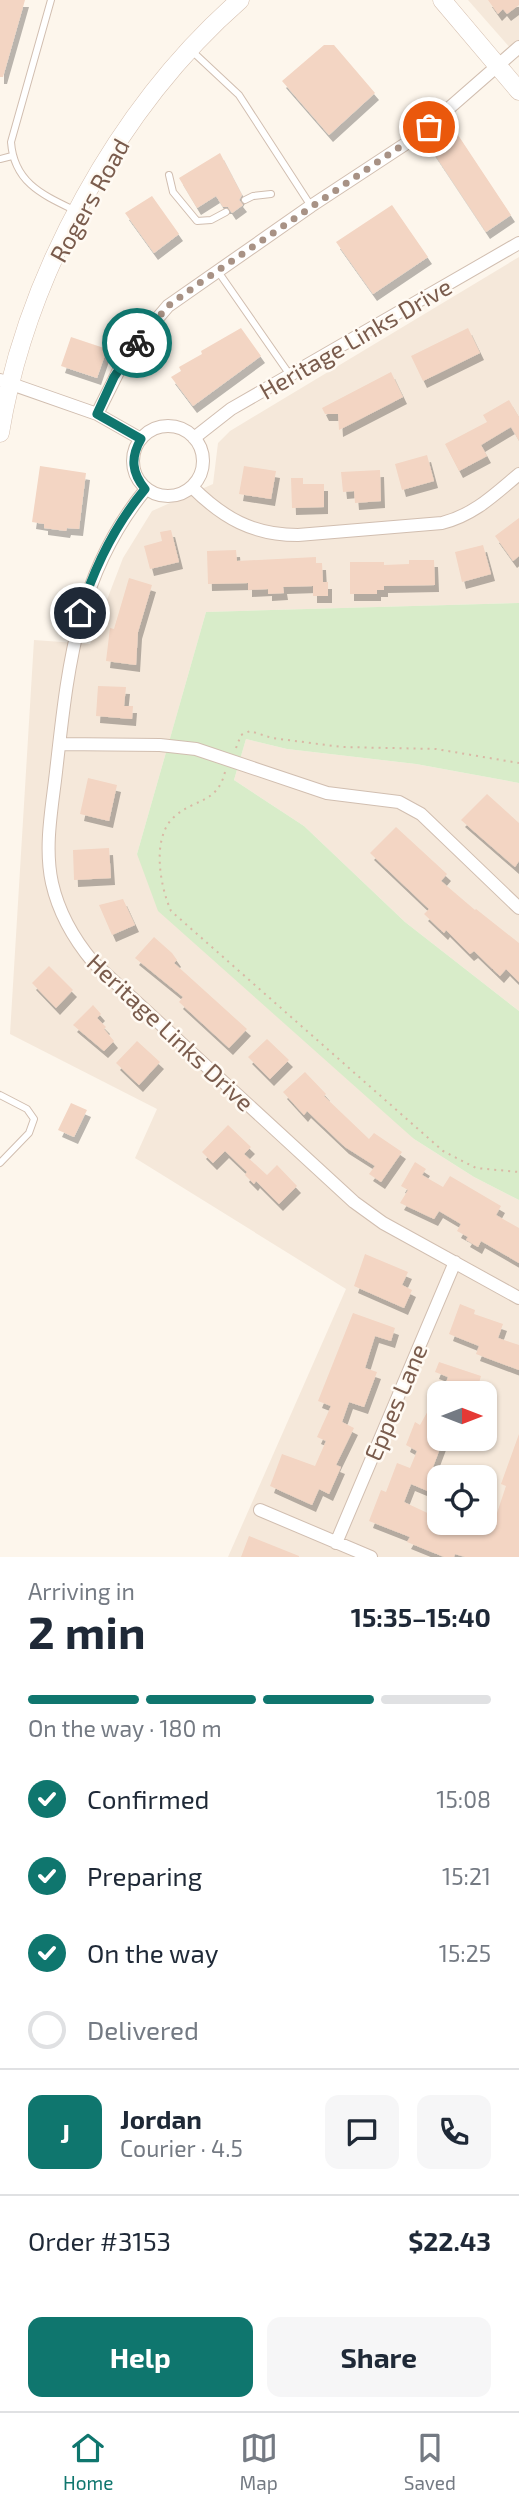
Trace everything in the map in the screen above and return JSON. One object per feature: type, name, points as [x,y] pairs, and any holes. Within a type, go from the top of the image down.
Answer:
[{"type":"main road","name":"Rogers Road","points":[[0,433],[4,382],[76,212],[113,149],[155,92],[240,0]]},
{"type":"main road","points":[[443,0],[519,91]]},
{"type":"street","points":[[97,414],[127,355],[168,306],[217,270],[416,137],[519,47]]},
{"type":"street","name":"Heritage Links Drive","points":[[194,438],[231,409],[519,243]]},
{"type":"street","points":[[4,382],[97,414],[141,439]]},
{"type":"street","points":[[167,426],[187,432],[194,438],[203,458],[202,469],[192,487],[169,497],[145,489],[134,470],[133,460],[141,439],[148,432],[167,426]]},
{"type":"street","points":[[192,487],[235,522],[275,535],[298,535],[442,523],[461,518],[519,474]]},
{"type":"street","name":"Heritage Links Drive","points":[[145,489],[130,507],[99,560],[75,631],[60,744],[49,865],[63,917],[82,948],[106,975],[354,1202],[383,1223],[519,1298]]},
{"type":"street","points":[[60,744],[160,745],[196,749],[231,758],[333,794],[394,801],[410,807],[518,904]]},
{"type":"street","name":"Eppes Lane","points":[[336,1543],[454,1262]]},
{"type":"street","points":[[260,1510],[370,1557]]},
{"type":"lane","points":[[51,0],[11,142],[12,156],[18,171],[34,191],[76,212]]},
{"type":"lane","points":[[191,50],[239,95],[311,206]]},
{"type":"lane","points":[[0,159],[12,156]]},
{"type":"lane","points":[[169,175],[173,192],[197,221],[211,220],[226,212]]},
{"type":"lane","points":[[246,200],[253,196],[271,194]]},
{"type":"lane","points":[[217,270],[290,375]]},
{"type":"lane","points":[[0,1095],[27,1109],[34,1119],[29,1133],[0,1163]]},
{"type":"path","points":[[519,763],[436,749],[342,747],[272,738],[250,731],[241,735],[219,790],[173,818],[163,831],[162,872],[171,911],[443,1151],[476,1168],[519,1172]]},
{"type":"shaded area","points":[[468,0],[519,0],[519,58]]},
{"type":"shaded area","points":[[519,257],[519,603],[206,612],[137,854],[414,1139],[474,1177],[519,1200],[519,1557],[228,1557],[346,1289],[135,1158],[157,1109],[10,1034],[34,640],[90,644],[123,558],[152,511],[213,484],[218,443],[230,431]]},
{"type":"shaded area","points":[[246,739],[287,749],[416,764],[519,783],[519,1011],[405,922],[304,826],[234,780]]},
{"type":"green space","points":[[519,603],[519,783],[416,764],[287,749],[246,739],[234,780],[304,826],[405,922],[519,1011],[519,1200],[474,1177],[414,1139],[158,911],[137,854],[206,612]]},
{"type":"building","points":[[0,0],[25,0],[3,77],[0,77]]},
{"type":"building","points":[[488,0],[519,0],[519,5],[507,14],[503,9],[498,14]]},
{"type":"building","points":[[324,45],[334,45],[375,93],[329,135],[282,81]]},
{"type":"building","points":[[456,132],[511,215],[486,232],[431,149]]},
{"type":"building","points":[[220,153],[242,195],[239,200],[243,205],[232,213],[228,207],[223,207],[216,196],[197,208],[179,178]]},
{"type":"building","points":[[152,196],[179,234],[154,253],[125,213]]},
{"type":"building","points":[[392,205],[428,257],[373,294],[336,242]]},
{"type":"building","points":[[241,328],[261,356],[193,406],[171,377],[181,371],[179,367],[202,354],[201,351]]},
{"type":"building","points":[[468,328],[480,353],[423,381],[411,356]]},
{"type":"building","points":[[71,337],[107,349],[97,378],[61,366]]},
{"type":"building","points":[[391,372],[403,397],[339,430],[338,414],[325,414],[322,408]]},
{"type":"building","points":[[509,400],[519,417],[519,441],[511,427],[481,445],[487,456],[459,471],[445,444],[487,422],[483,415]]},
{"type":"building","points":[[427,455],[434,481],[402,490],[395,464]]},
{"type":"building","points":[[40,466],[86,473],[79,529],[67,528],[66,531],[44,528],[44,524],[32,522]]},
{"type":"building","points":[[244,466],[276,471],[271,499],[239,494]]},
{"type":"building","points":[[380,470],[381,501],[355,503],[354,491],[343,492],[341,472]]},
{"type":"building","points":[[291,478],[303,478],[303,484],[324,484],[324,507],[292,508]]},
{"type":"building","points":[[519,518],[519,556],[513,561],[495,536]]},
{"type":"building","points":[[171,530],[179,562],[150,569],[144,546],[162,541],[160,532]]},
{"type":"building","points":[[483,545],[491,574],[462,582],[455,552]]},
{"type":"building","points":[[236,550],[237,561],[316,557],[316,563],[322,563],[323,582],[328,582],[328,596],[313,596],[313,586],[283,587],[284,593],[268,594],[268,589],[248,590],[248,583],[208,584],[207,551]]},
{"type":"building","points":[[409,560],[434,560],[435,585],[384,586],[384,590],[377,590],[377,594],[350,594],[350,562],[384,562],[384,565],[409,564]]},
{"type":"building","points":[[129,578],[152,585],[138,632],[136,665],[106,661],[110,628],[114,629]]},
{"type":"building","points":[[98,686],[126,687],[124,706],[133,706],[132,719],[96,716]]},
{"type":"building","points":[[88,778],[117,785],[109,821],[80,814]]},
{"type":"building","points":[[487,794],[519,823],[519,861],[515,867],[461,820]]},
{"type":"building","points":[[396,827],[447,874],[441,881],[519,943],[519,982],[506,969],[500,976],[474,951],[470,954],[446,930],[444,933],[424,914],[429,909],[370,853]]},
{"type":"building","points":[[109,848],[111,878],[74,880],[73,850]]},
{"type":"building","points":[[123,899],[135,925],[112,935],[99,905]]},
{"type":"building","points":[[154,937],[172,953],[177,960],[174,963],[247,1029],[229,1048],[179,1002],[183,997],[135,958]]},
{"type":"building","points":[[49,966],[73,990],[56,1008],[32,983]]},
{"type":"building","points":[[93,1005],[101,1014],[97,1018],[114,1041],[104,1051],[73,1025]]},
{"type":"building","points":[[267,1039],[289,1060],[270,1079],[248,1057]]},
{"type":"building","points":[[137,1041],[160,1062],[139,1085],[116,1063]]},
{"type":"building","points":[[305,1072],[326,1094],[324,1096],[369,1139],[374,1133],[402,1152],[381,1182],[369,1174],[375,1166],[345,1147],[307,1111],[304,1115],[283,1092]]},
{"type":"building","points":[[71,1103],[87,1110],[74,1137],[58,1130]]},
{"type":"building","points":[[228,1125],[251,1147],[244,1154],[267,1175],[277,1165],[297,1186],[279,1204],[256,1181],[254,1184],[245,1175],[247,1172],[225,1151],[213,1163],[202,1152]]},
{"type":"building","points":[[415,1162],[426,1169],[422,1175],[443,1187],[450,1176],[501,1206],[496,1215],[519,1228],[519,1263],[481,1241],[478,1247],[466,1240],[468,1237],[457,1231],[461,1224],[439,1211],[434,1219],[400,1203],[408,1190],[401,1186]]},
{"type":"building","points":[[365,1254],[408,1272],[402,1285],[412,1290],[404,1308],[354,1286]]},
{"type":"building","points":[[460,1304],[475,1310],[474,1314],[503,1324],[498,1338],[519,1345],[519,1370],[476,1354],[479,1346],[449,1334]]},
{"type":"building","points":[[353,1313],[395,1328],[391,1341],[375,1336],[365,1368],[377,1372],[364,1407],[349,1402],[342,1422],[354,1428],[336,1465],[341,1467],[329,1494],[319,1489],[312,1505],[270,1486],[282,1454],[315,1466],[326,1441],[317,1437],[331,1406],[318,1401]]},
{"type":"building","points":[[439,1362],[481,1376],[480,1381],[447,1381],[448,1377],[435,1372]]},
{"type":"building","points":[[427,1412],[427,1451],[439,1451],[434,1465],[427,1465],[427,1491],[411,1484],[404,1502],[427,1513],[427,1535],[497,1535],[497,1513],[506,1486],[501,1484],[519,1434],[519,1557],[465,1557],[455,1554],[454,1557],[444,1557],[407,1542],[410,1537],[369,1521],[381,1490],[386,1492],[397,1463],[410,1468],[417,1451],[406,1445],[415,1422],[420,1425]]},
{"type":"building","points":[[249,1536],[299,1556],[299,1557],[241,1557]]},
{"type":"way so far","points":[[137,343],[168,306],[429,127]]},
{"type":"route","points":[[80,613],[99,560],[130,507],[145,489],[138,480],[133,460],[141,439],[97,414],[114,377],[137,343]]}]
